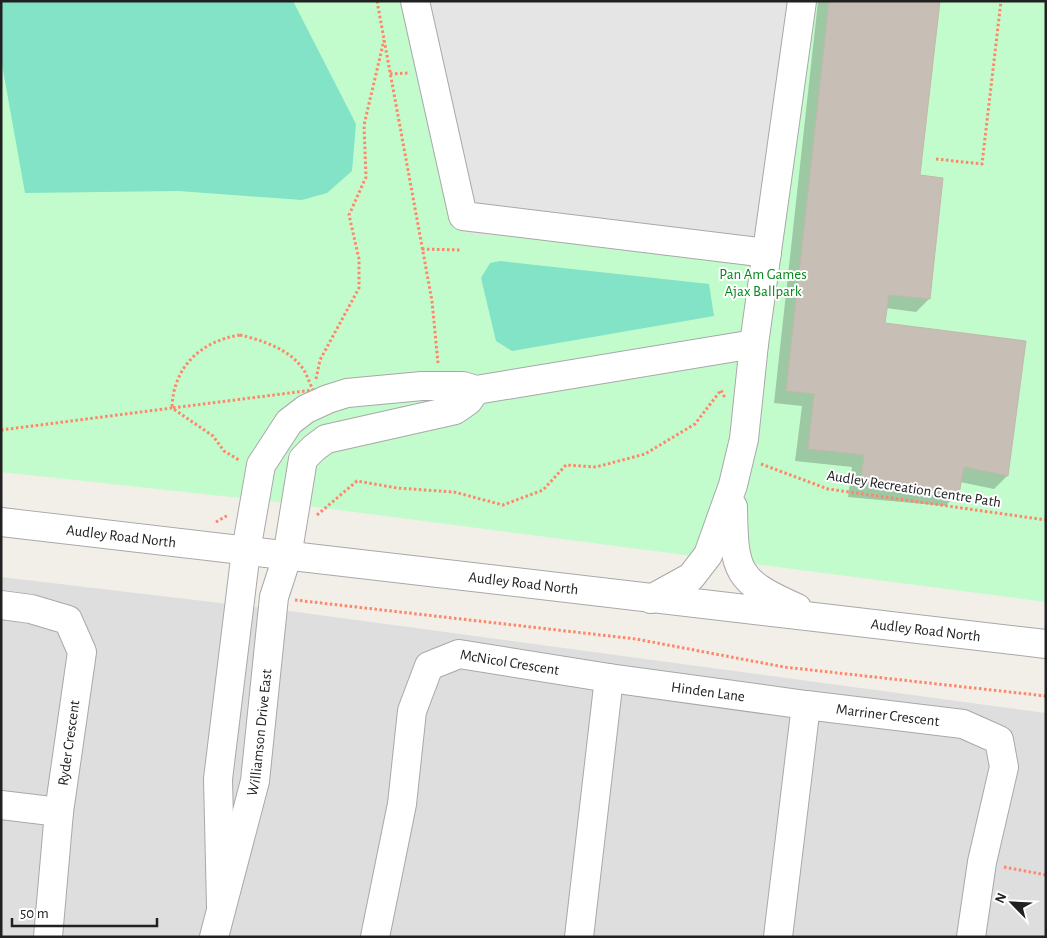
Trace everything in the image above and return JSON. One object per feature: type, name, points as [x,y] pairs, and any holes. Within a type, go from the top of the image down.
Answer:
[{"type":"street","points":[[415,1],[462,216],[767,253]]},
{"type":"street","points":[[651,599],[691,577],[708,555],[732,485],[744,439],[754,344],[802,1]]},
{"type":"street","name":"Williamson Drive East","points":[[221,906],[218,780],[246,551],[261,465],[289,422],[306,409],[347,393],[431,378],[476,390],[754,344]]},
{"type":"street","points":[[431,378],[429,395],[433,415]]},
{"type":"street","name":"Williamson Drive East","points":[[214,937],[255,781],[274,598],[287,557],[304,459],[326,439],[455,410],[468,401],[476,390]]},
{"type":"street","points":[[732,485],[734,550],[745,578],[765,594],[818,618]]},
{"type":"street","name":"Audley Road North","points":[[1,522],[287,557],[1046,644]]},
{"type":"street","name":"Ryder Crescent","points":[[1,606],[31,609],[68,620],[82,652],[59,812],[48,937]]},
{"type":"street","name":"McNicol Crescent","points":[[375,937],[402,804],[412,711],[429,666],[459,654],[609,678]]},
{"type":"street","points":[[579,937],[609,678]]},
{"type":"street","name":"Hinden Lane","points":[[609,678],[806,705]]},
{"type":"street","points":[[778,937],[806,705]]},
{"type":"street","name":"Marriner Crescent","points":[[806,705],[963,724],[999,740],[1004,767],[982,862],[971,937]]},
{"type":"street","points":[[1,805],[59,812]]},
{"type":"path","points":[[377,1],[432,300],[431,378]]},
{"type":"path","points":[[936,159],[982,164],[1001,1]]},
{"type":"path","points":[[313,390],[320,360],[359,288],[360,259],[349,215],[366,177],[364,124],[384,39]]},
{"type":"path","points":[[422,249],[461,250]]},
{"type":"path","points":[[172,408],[172,391],[183,370],[195,354],[227,337],[240,335],[261,340],[279,349],[300,365],[313,390]]},
{"type":"path","points":[[1,430],[323,388]]},
{"type":"path","points":[[300,396],[313,390]]},
{"type":"path","points":[[315,517],[357,481],[397,488],[454,492],[503,505],[543,490],[566,465],[596,468],[645,454],[695,424],[721,390],[728,406]]},
{"type":"path","points":[[172,408],[213,436],[224,450],[246,464]]},
{"type":"path","name":"Audley Recreation Centre Path","points":[[744,439],[755,462],[828,488],[1046,520]]},
{"type":"path","points":[[274,598],[636,639],[784,667],[1046,696]]},
{"type":"path","points":[[982,862],[1046,875]]},
{"type":"shaded area","points":[[415,1],[794,1],[759,263],[527,237],[468,234]]},
{"type":"shaded area","points":[[1,577],[297,612],[1046,713],[1046,937],[1,937]]},
{"type":"green space","name":"Pan Am Games Ajax Ballpark","points":[[1,1],[1046,1],[1046,602],[285,503],[1,472]]},
{"type":"green space","points":[[1,1],[293,1],[356,124],[352,171],[327,193],[302,200],[178,191],[25,193],[1,59]]},
{"type":"green space","points":[[500,261],[709,284],[714,316],[512,351],[496,341],[481,278],[490,263]]},
{"type":"building","points":[[829,1],[940,1],[920,175],[943,178],[930,299],[889,295],[885,323],[1026,341],[1008,476],[964,467],[959,494],[860,485],[864,455],[808,449],[814,394],[786,391]]}]
